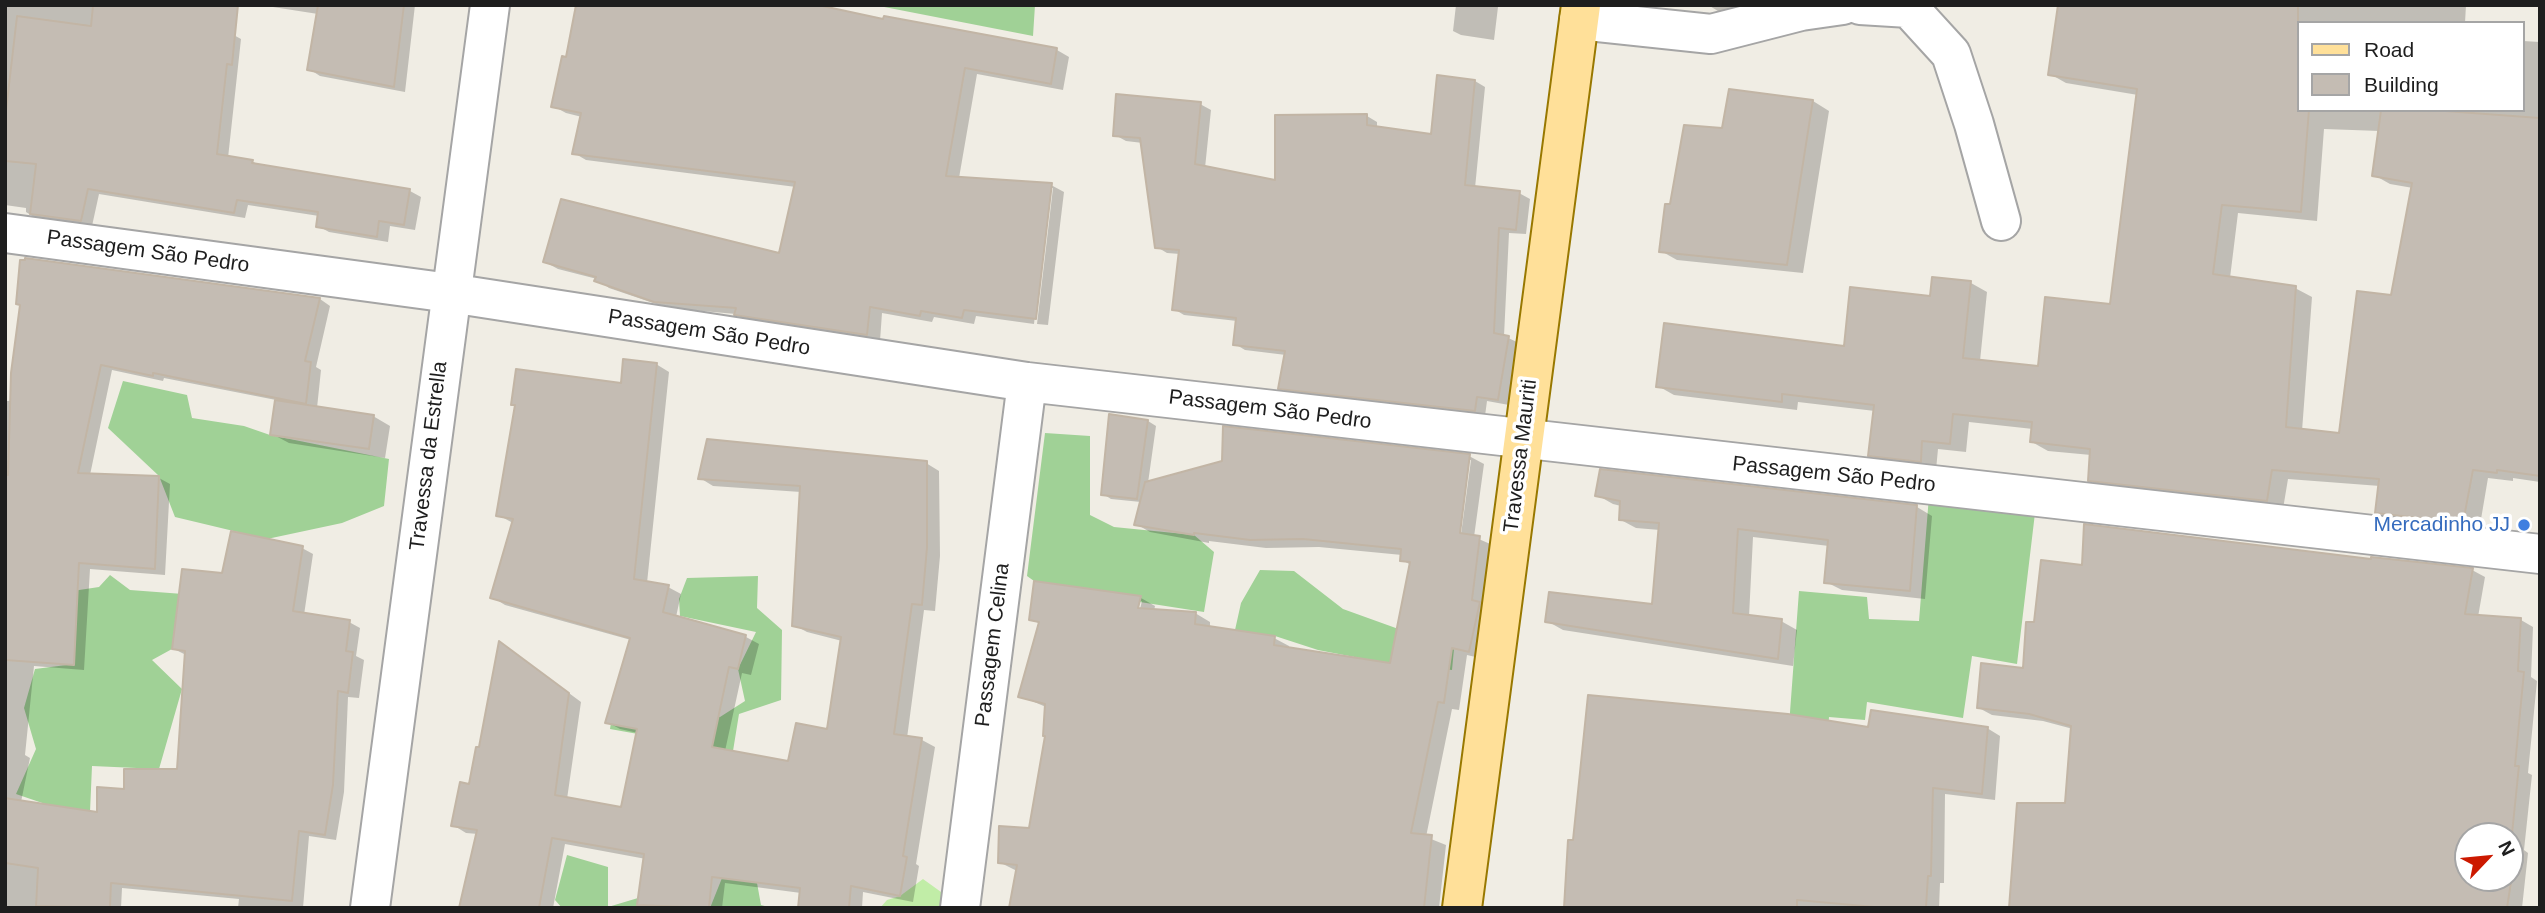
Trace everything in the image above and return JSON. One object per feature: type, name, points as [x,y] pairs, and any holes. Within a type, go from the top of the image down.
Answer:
[{"type":"main road","name":"Travessa Mauriti","points":[[1462,908],[1580,13]]},
{"type":"street","name":"Travessa da Estrella","points":[[370,908],[490,5]]},
{"type":"street","points":[[1580,13],[1711,34],[1801,11],[1843,5]]},
{"type":"street","points":[[1860,5],[1909,8],[1951,54],[2001,221]]},
{"type":"street","name":"Passagem São Pedro","points":[[5,233],[450,293],[1027,382],[2540,554]]},
{"type":"street","name":"Passagem Celina","points":[[960,908],[1027,382]]},
{"type":"green space","points":[[874,5],[1035,5],[1033,36]]},
{"type":"green space","points":[[123,381],[187,395],[192,418],[244,426],[270,435],[389,459],[384,506],[342,523],[267,539],[175,517],[159,476],[108,428]]},
{"type":"green space","points":[[1045,433],[1090,436],[1090,515],[1114,527],[1194,535],[1214,552],[1204,612],[1127,600],[1084,588],[1034,581],[1027,576]]},
{"type":"green space","points":[[1929,496],[2035,513],[2017,664],[1972,656],[1963,718],[1867,702],[1865,720],[1829,717],[1826,755],[1788,739],[1799,591],[1867,597],[1869,619],[1919,621]]},
{"type":"green space","points":[[1260,570],[1294,571],[1343,609],[1454,649],[1452,670],[1375,661],[1318,650],[1275,636],[1235,630],[1241,603]]},
{"type":"green space","points":[[110,575],[130,590],[183,594],[172,649],[152,660],[182,689],[159,769],[92,766],[89,835],[54,807],[16,794],[36,749],[24,708],[35,669],[74,664],[59,593],[99,587]]},
{"type":"green space","points":[[758,576],[757,608],[782,630],[781,700],[739,714],[733,751],[610,729],[615,699],[720,717],[745,701],[738,669],[756,632],[680,616],[679,599],[687,578]]},
{"type":"green space","points":[[567,855],[608,867],[608,907],[638,898],[691,908],[562,908],[555,900]]},
{"type":"green space","points":[[722,878],[757,883],[761,905],[772,908],[710,908]]},
{"type":"green space","points":[[923,879],[948,897],[945,908],[880,908],[887,900],[900,896]]},
{"type":"building","points":[[93,5],[238,5],[232,65],[227,64],[217,154],[253,160],[252,163],[410,189],[404,225],[379,221],[377,237],[316,227],[318,212],[237,200],[234,213],[88,189],[81,221],[30,214],[36,164],[5,161],[5,119],[17,16],[91,26]]},
{"type":"building","points":[[318,5],[404,5],[394,87],[307,70]]},
{"type":"building","points":[[576,5],[818,5],[883,19],[884,16],[1057,48],[1051,84],[965,68],[946,176],[1052,183],[1036,319],[964,310],[962,318],[921,311],[920,316],[870,307],[867,335],[734,315],[736,308],[654,302],[594,281],[596,277],[543,262],[561,199],[779,253],[795,182],[572,154],[581,113],[551,107],[562,56],[566,57]]},
{"type":"building","points":[[2058,5],[2298,5],[2296,112],[2309,112],[2301,212],[2222,205],[2213,274],[2296,286],[2286,427],[2339,433],[2357,291],[2391,295],[2412,183],[2372,176],[2381,112],[2459,112],[2540,118],[2540,476],[2497,470],[2497,473],[2473,470],[2463,523],[2375,513],[2379,479],[2272,470],[2267,501],[2088,481],[2090,449],[2030,442],[2032,422],[1953,414],[1950,444],[1922,441],[1921,462],[1868,456],[1874,405],[1782,394],[1782,402],[1656,387],[1664,323],[1844,346],[1850,287],[1930,296],[1932,277],[1971,281],[1963,358],[2038,366],[2045,297],[2110,304],[2137,89],[2048,75]]},
{"type":"building","points":[[1437,75],[1475,80],[1465,185],[1520,191],[1516,230],[1499,228],[1494,333],[1509,336],[1498,400],[1477,397],[1475,411],[1278,389],[1285,351],[1233,345],[1236,318],[1172,310],[1179,250],[1155,248],[1140,138],[1113,136],[1116,94],[1201,102],[1195,164],[1275,180],[1275,115],[1367,114],[1367,125],[1431,134]]},
{"type":"building","points":[[1729,89],[1813,100],[1787,265],[1659,252],[1665,204],[1670,204],[1684,125],[1722,128]]},
{"type":"building","points":[[25,258],[320,298],[305,361],[311,362],[306,404],[101,365],[78,473],[159,476],[155,569],[79,563],[74,665],[5,660],[5,475],[8,475],[11,373],[20,305],[16,304],[20,260]]},
{"type":"building","points":[[623,359],[657,363],[634,579],[669,585],[663,612],[746,635],[738,669],[729,667],[712,747],[788,761],[796,723],[827,729],[841,637],[792,626],[800,486],[698,479],[707,439],[927,461],[927,548],[922,605],[912,604],[894,734],[922,738],[903,856],[907,857],[900,896],[851,886],[849,908],[798,908],[800,888],[712,877],[709,908],[637,905],[644,854],[552,838],[539,908],[459,908],[477,830],[451,826],[460,782],[469,784],[476,747],[479,747],[499,641],[569,693],[555,795],[621,807],[637,729],[605,723],[630,638],[490,598],[513,519],[496,516],[515,405],[511,405],[516,369],[621,383]]},
{"type":"building","points":[[275,400],[374,415],[369,449],[270,435]]},
{"type":"building","points":[[1109,414],[1148,420],[1137,499],[1101,495]]},
{"type":"building","points":[[1223,426],[1470,454],[1460,533],[1480,536],[1472,600],[1480,602],[1469,652],[1452,648],[1444,703],[1438,702],[1411,833],[1432,835],[1424,908],[1009,908],[1017,865],[998,863],[999,826],[1029,828],[1045,736],[1045,704],[1018,697],[1039,622],[1029,620],[1034,581],[1141,596],[1138,608],[1196,612],[1195,624],[1275,636],[1274,645],[1390,663],[1410,562],[1400,561],[1401,549],[1303,539],[1250,540],[1194,535],[1134,525],[1145,482],[1222,461]]},
{"type":"building","points":[[1600,469],[1917,505],[1910,591],[1824,583],[1828,540],[1738,529],[1733,613],[1782,619],[1778,659],[1545,622],[1549,592],[1652,604],[1659,523],[1619,520],[1620,501],[1595,496]]},
{"type":"building","points":[[2084,524],[2371,559],[2473,568],[2465,614],[2521,618],[2518,671],[2524,672],[2515,766],[2519,766],[2513,822],[2454,822],[2454,892],[2510,892],[2507,908],[2009,908],[2017,803],[2065,803],[2071,726],[2029,714],[1977,708],[1981,663],[2023,668],[2026,622],[2034,622],[2041,560],[2082,565]]},
{"type":"building","points":[[231,531],[303,546],[293,611],[350,620],[346,651],[353,652],[348,693],[338,691],[333,785],[325,835],[299,831],[292,901],[111,883],[110,908],[36,906],[38,868],[5,863],[5,798],[97,812],[97,787],[124,789],[124,769],[177,769],[185,651],[172,649],[182,569],[222,573]]},
{"type":"building","points":[[1588,695],[1788,714],[1868,727],[1871,710],[1988,727],[1982,794],[1933,788],[1931,876],[1928,876],[1926,908],[1885,908],[1797,900],[1797,908],[1564,908],[1568,840],[1573,840]]},
{"type":"place","name":"Mercadinho JJ","points":[[2524,525]]}]
